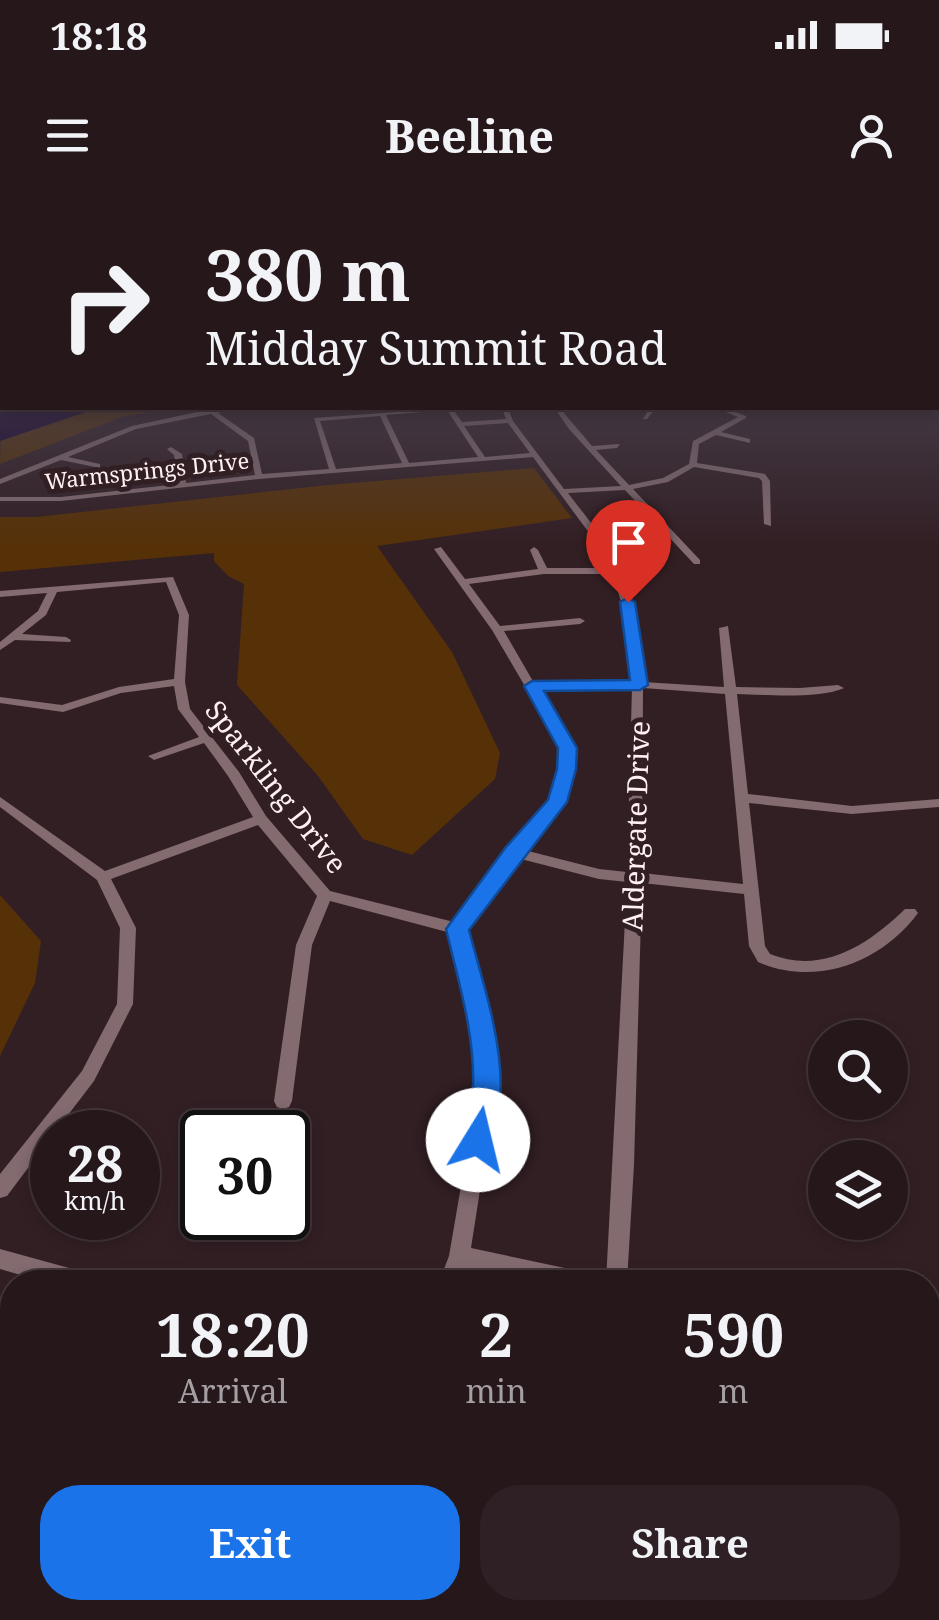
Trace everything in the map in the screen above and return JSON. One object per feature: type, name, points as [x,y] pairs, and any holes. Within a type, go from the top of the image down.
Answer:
[{"type":"street","points":[[0,482],[134,427],[206,412]]},
{"type":"street","points":[[214,412],[251,440],[259,478]]},
{"type":"street","points":[[333,471],[316,419],[392,412]]},
{"type":"street","points":[[452,412],[482,458]]},
{"type":"street","points":[[563,412],[564,420],[697,562]]},
{"type":"street","points":[[644,418],[649,412]]},
{"type":"street","points":[[693,465],[696,443],[744,417],[731,412]]},
{"type":"street","points":[[382,413],[406,465]]},
{"type":"street","points":[[459,424],[507,414]]},
{"type":"street","name":"Aldergate Drive","points":[[507,414],[594,528],[618,571],[636,642],[640,685],[627,1160],[618,1270]]},
{"type":"street","points":[[713,432],[747,441]]},
{"type":"street","points":[[591,448],[617,446]]},
{"type":"street","points":[[171,449],[178,454],[182,486]]},
{"type":"street","name":"Warmsprings Drive","points":[[0,498],[62,500],[259,478],[536,455]]},
{"type":"street","points":[[60,457],[98,466]]},
{"type":"street","points":[[564,491],[669,479],[693,465],[762,476],[766,481],[768,524]]},
{"type":"street","points":[[438,549],[497,629],[567,748],[557,802],[514,852],[458,929],[478,1013],[486,1087],[454,1270]]},
{"type":"street","points":[[534,550],[544,571]]},
{"type":"street","points":[[461,582],[544,571],[618,571]]},
{"type":"street","name":"Sparkling Drive","points":[[53,591],[170,579],[184,615],[179,682],[184,709],[261,818],[325,896],[458,929]]},
{"type":"street","points":[[0,594],[53,591],[42,614],[0,647]]},
{"type":"street","points":[[497,629],[580,621]]},
{"type":"street","points":[[724,628],[750,890],[757,946],[764,958],[795,970],[855,956],[875,946],[910,914]]},
{"type":"street","points":[[14,637],[66,640]]},
{"type":"street","points":[[0,700],[62,709],[119,690],[179,682]]},
{"type":"street","points":[[532,686],[640,685],[785,695],[838,688]]},
{"type":"street","points":[[154,756],[204,739]]},
{"type":"street","points":[[743,798],[852,810],[939,803]]},
{"type":"street","points":[[0,801],[103,876],[128,928],[125,1004],[88,1076],[0,1188]]},
{"type":"street","points":[[103,876],[261,818]]},
{"type":"street","points":[[514,852],[598,874],[750,890]]},
{"type":"street","points":[[283,1101],[304,946],[325,896]]},
{"type":"street","points":[[459,1256],[524,1270]]},
{"type":"street","points":[[0,1259],[38,1270]]},
{"type":"shaded area","points":[[0,412],[85,412],[0,441]]},
{"type":"shaded area","points":[[1,412],[149,412],[122,417],[0,464]]},
{"type":"shaded area","points":[[534,468],[572,518],[377,546],[452,652],[500,753],[495,779],[412,855],[363,839],[318,776],[237,685],[244,584],[228,576],[214,561],[214,553],[0,572],[0,517],[36,517],[328,485]]},
{"type":"shaded area","points":[[0,895],[41,941],[35,983],[0,1056]]},
{"type":"route","points":[[478,1140],[486,1087],[478,1013],[458,929],[514,852],[557,802],[567,748],[532,686],[640,685],[628,602]]}]
